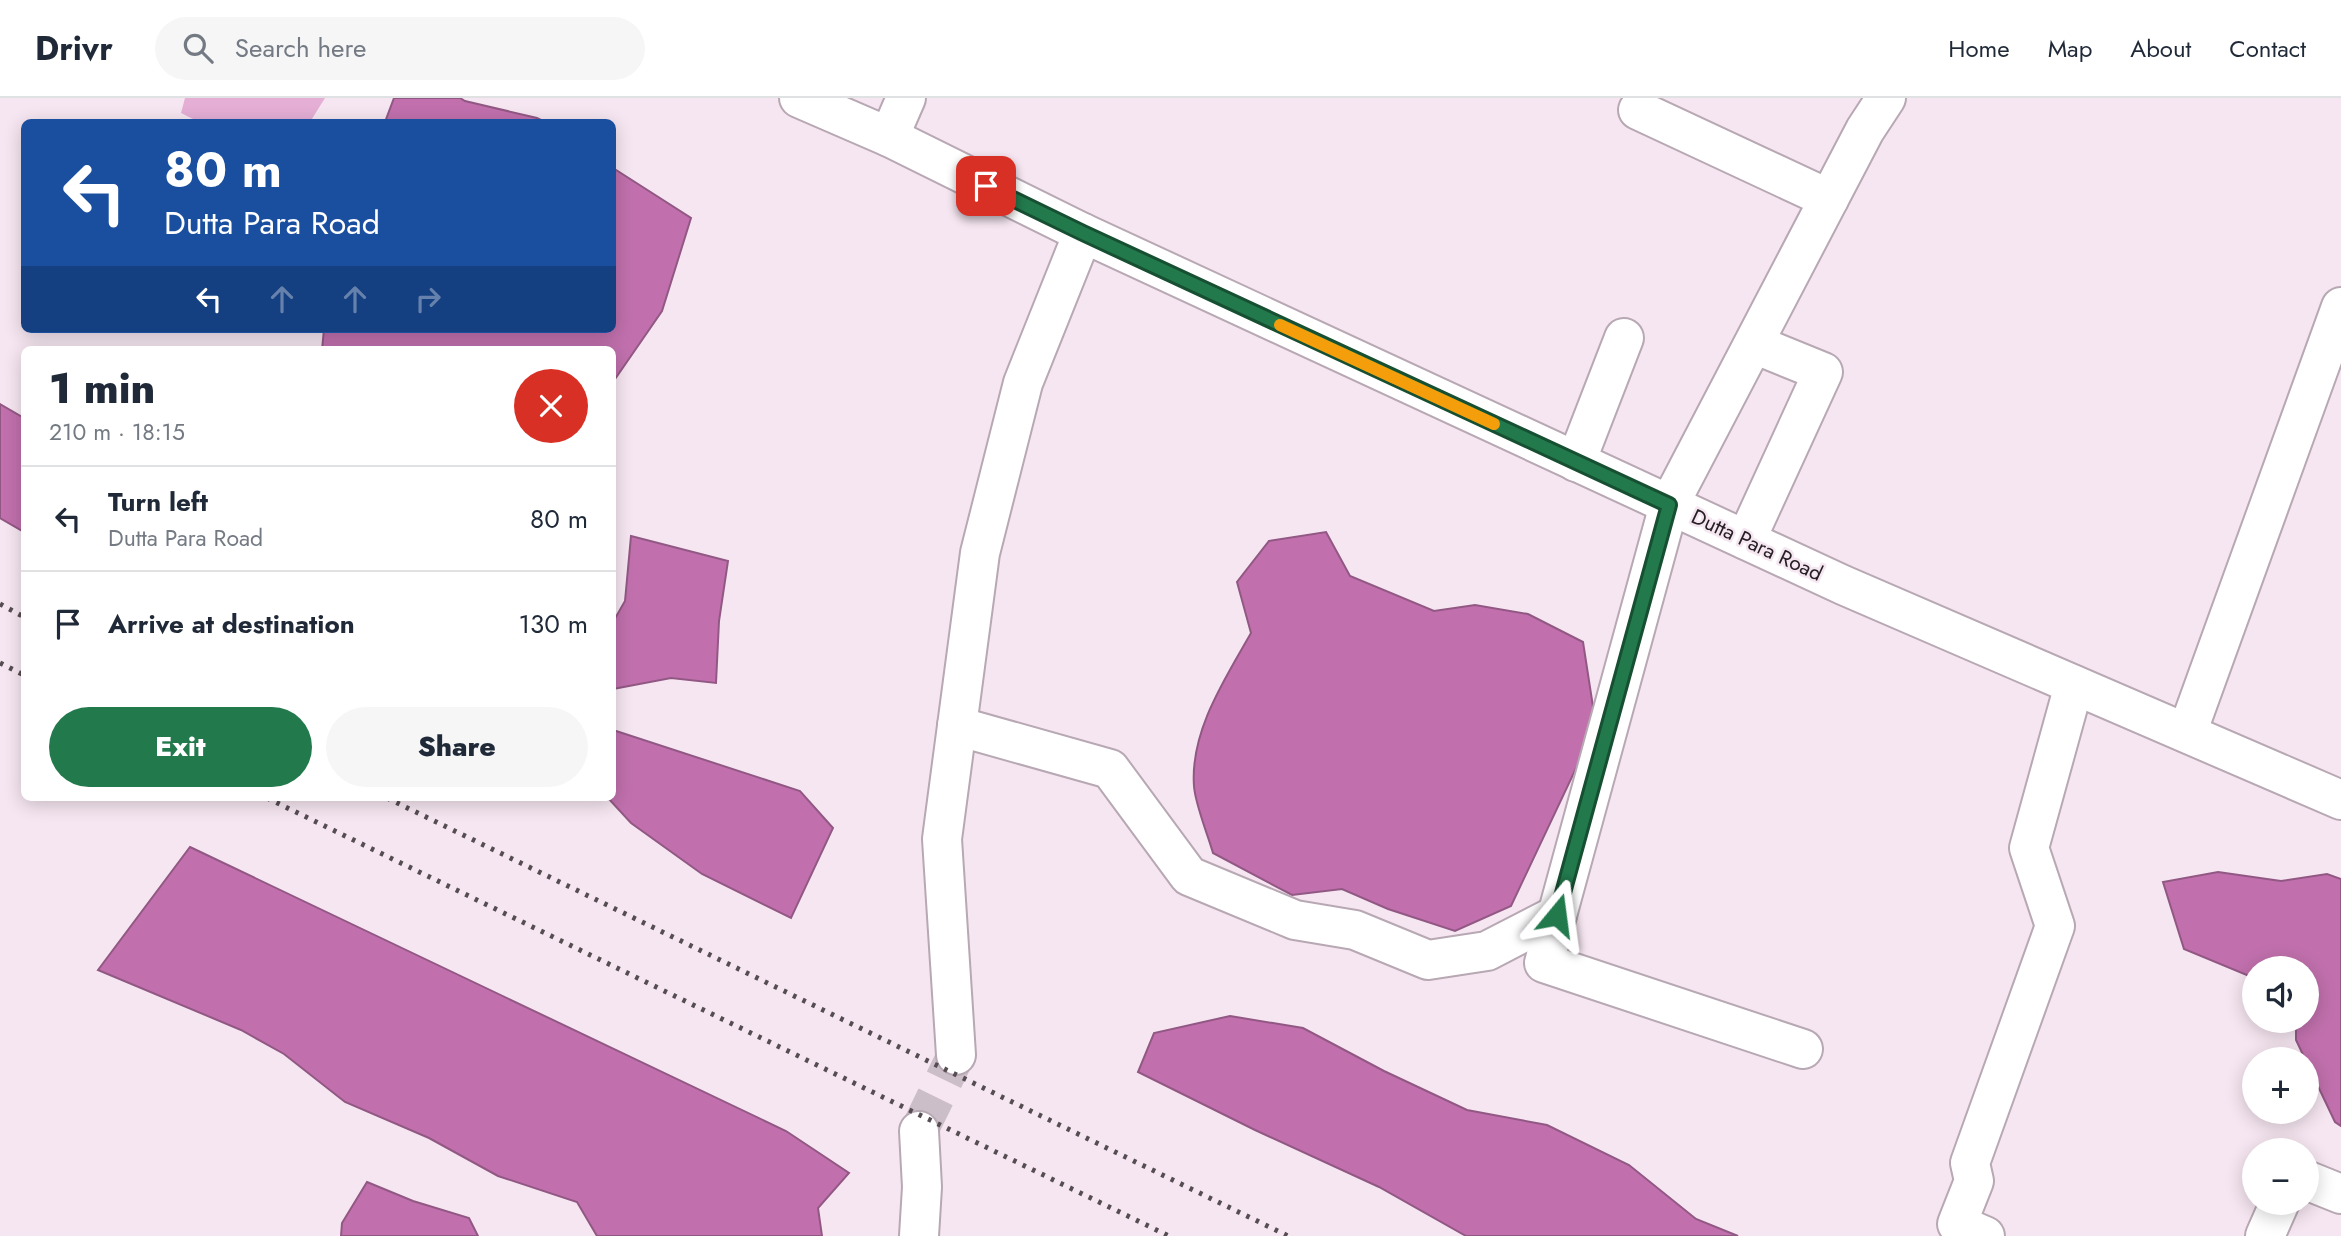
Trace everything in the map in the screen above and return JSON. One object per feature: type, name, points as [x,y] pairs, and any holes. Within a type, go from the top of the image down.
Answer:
[{"type":"street","name":"Dutta Para Road","points":[[799,98],[889,137],[1083,233],[1843,585],[2341,800]]},
{"type":"street","points":[[889,137],[906,98]]},
{"type":"street","points":[[1803,1049],[1544,963],[1669,505],[1865,130],[1886,98]]},
{"type":"street","points":[[1637,110],[1829,199]]},
{"type":"street","points":[[956,1055],[942,839],[980,553],[1023,383],[1083,233]]},
{"type":"street","points":[[2187,733],[2341,307]]},
{"type":"street","points":[[1576,462],[1624,338]]},
{"type":"street","points":[[1746,540],[1823,372],[1754,344]]},
{"type":"street","points":[[1985,1236],[1956,1224],[1974,1181],[1970,1163],[2055,926],[2029,848],[2074,685]]},
{"type":"street","points":[[957,726],[1110,769],[1189,876],[1295,920],[1355,930],[1428,961],[1487,951],[1557,915]]},
{"type":"street","points":[[919,1131],[922,1187],[919,1236]]},
{"type":"street","points":[[2319,1185],[2341,1194]]},
{"type":"street","points":[[2264,1236],[2274,1215]]},
{"type":"shaded area","points":[[185,98],[325,98],[312,119],[193,119],[181,113]]},
{"type":"shaded area","points":[[394,98],[460,98],[539,119],[386,119]]},
{"type":"shaded area","points":[[616,170],[691,218],[662,311],[616,378],[616,346],[322,346],[324,333],[616,333]]},
{"type":"shaded area","points":[[0,404],[21,416],[21,530],[0,518]]},
{"type":"shaded area","points":[[1326,532],[1350,576],[1434,611],[1475,605],[1528,614],[1583,642],[1596,726],[1511,906],[1455,931],[1388,909],[1342,889],[1292,895],[1213,853],[1202,820],[1194,786],[1198,745],[1211,706],[1251,633],[1237,582],[1269,541]]},
{"type":"shaded area","points":[[631,536],[728,561],[719,621],[716,683],[671,678],[616,688],[616,617],[625,601]]},
{"type":"shaded area","points":[[616,731],[800,791],[833,828],[791,918],[702,874],[631,823],[611,801],[616,801]]},
{"type":"shaded area","points":[[190,847],[786,1131],[849,1173],[818,1208],[822,1236],[597,1236],[577,1202],[498,1176],[429,1138],[345,1102],[284,1054],[241,1030],[98,970]]},
{"type":"shaded area","points":[[2218,872],[2281,881],[2327,874],[2341,879],[2341,1126],[2335,1122],[2319,1088],[2319,1047],[2299,1047],[2296,1040],[2296,1033],[2319,1033],[2319,956],[2242,956],[2242,973],[2184,949],[2163,882]]},
{"type":"shaded area","points":[[1230,1016],[1303,1028],[1384,1071],[1467,1110],[1547,1125],[1629,1165],[1696,1219],[1738,1236],[1466,1236],[1379,1187],[1138,1072],[1154,1033]]},
{"type":"shaded area","points":[[367,1182],[413,1201],[469,1218],[478,1236],[341,1236],[342,1223]]},
{"type":"tunnel","points":[[919,1131],[956,1055]]},
{"type":"railway","points":[[0,604],[21,615]]},
{"type":"railway","points":[[0,663],[21,674]]},
{"type":"railway","points":[[273,801],[1169,1236]]},
{"type":"railway","points":[[393,801],[1288,1236]]},
{"type":"slow traffic","points":[[1280,325],[1494,424]]},
{"type":"route","points":[[986,186],[1669,505],[1557,915]]}]
